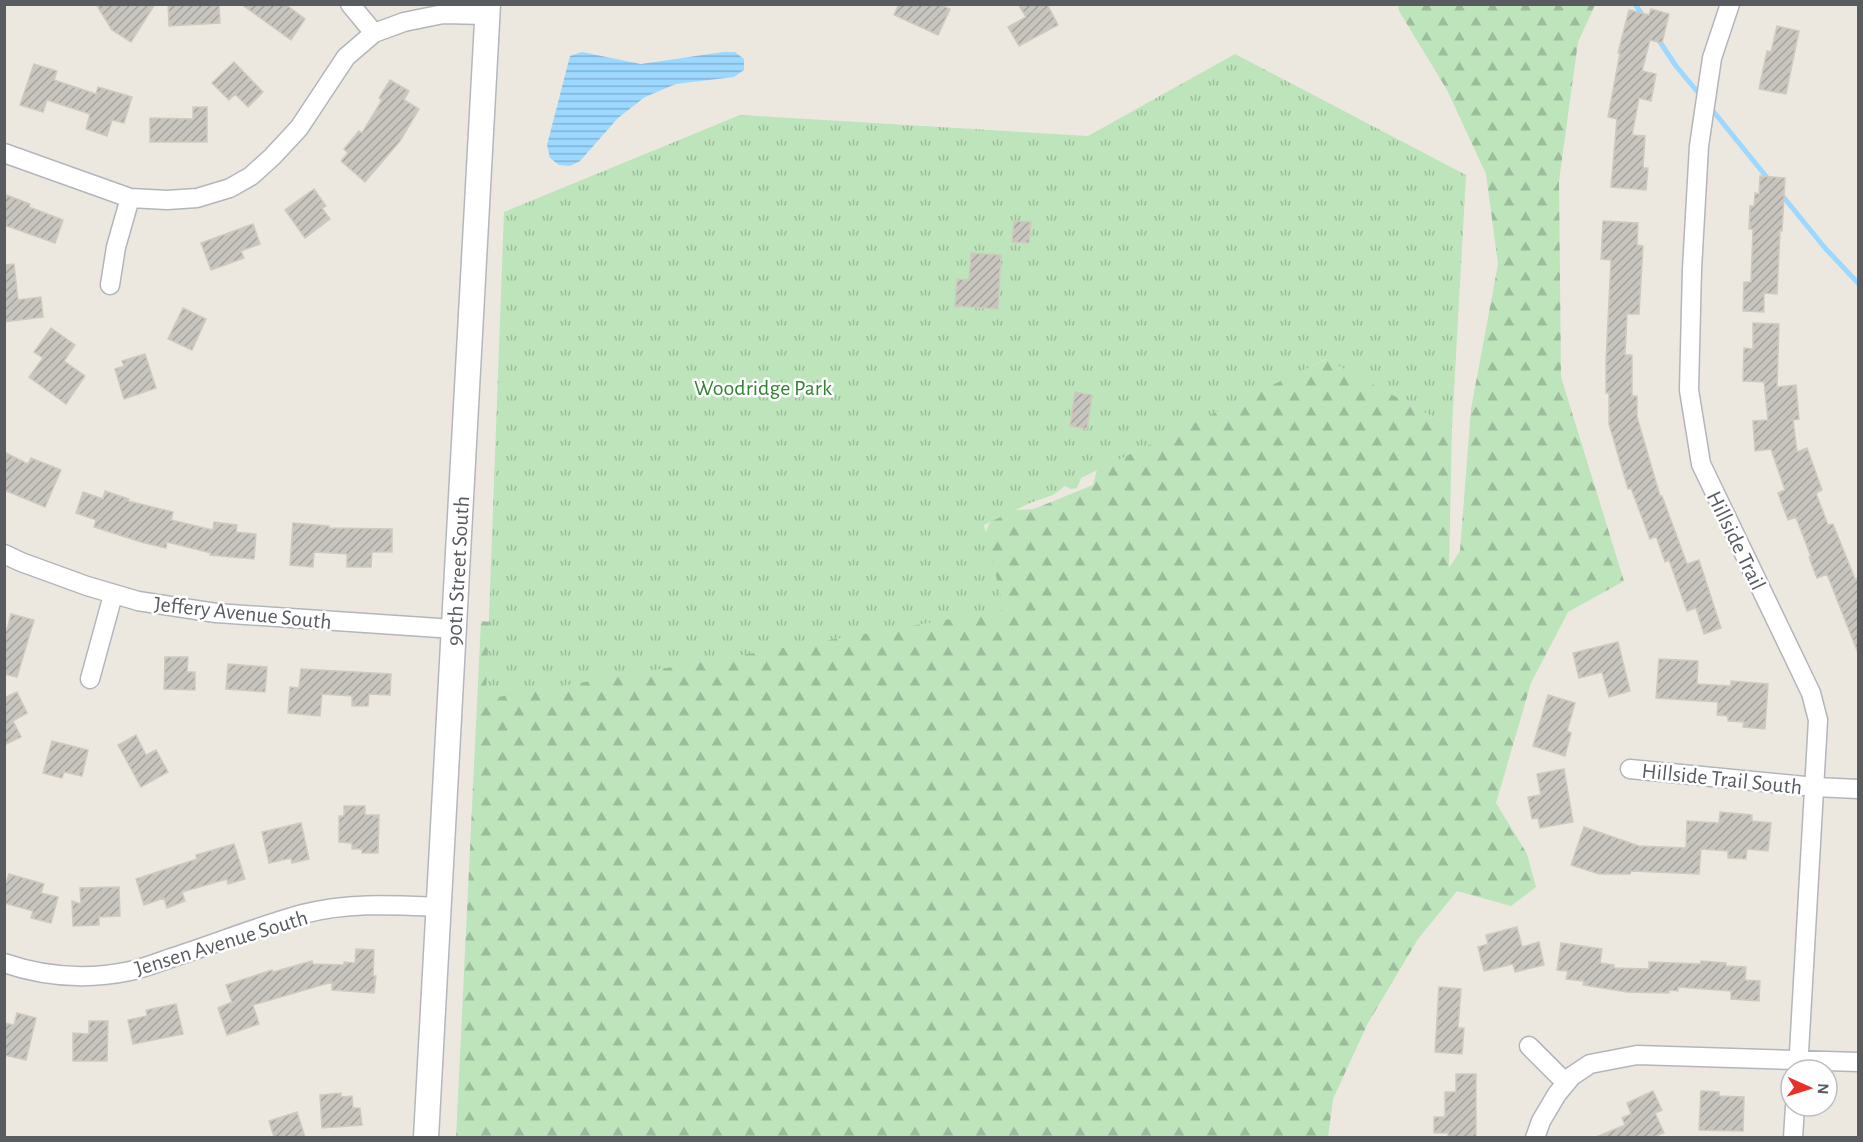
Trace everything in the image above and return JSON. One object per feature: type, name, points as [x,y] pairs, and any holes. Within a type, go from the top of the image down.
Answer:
[{"type":"street","points":[[350,4],[374,33]]},
{"type":"street","name":"Hillside Trail","points":[[1730,4],[1712,58],[1699,146],[1692,269],[1689,390],[1701,464],[1811,693],[1818,720],[1798,1058]]},
{"type":"street","points":[[4,153],[130,198],[166,200],[197,198],[230,188],[250,176],[272,157],[299,128],[346,57],[374,33],[404,22],[443,14],[488,10]]},
{"type":"street","name":"90th Street South","points":[[426,1137],[488,10]]},
{"type":"street","points":[[110,285],[116,247],[130,198]]},
{"type":"street","name":"Jeffery Avenue South","points":[[4,554],[113,595],[138,601],[216,613],[454,629]]},
{"type":"street","points":[[90,679],[113,595]]},
{"type":"street","name":"Hillside Trail South","points":[[1630,769],[1858,789]]},
{"type":"street","name":"Jensen Avenue South","points":[[4,963],[28,971],[58,975],[90,976],[131,971],[304,914],[345,906],[378,904],[439,907]]},
{"type":"street","points":[[1529,1046],[1566,1083]]},
{"type":"street","points":[[1535,1137],[1541,1121],[1557,1094],[1572,1076],[1590,1064],[1637,1055],[1779,1063]]},
{"type":"street","points":[[1839,1063],[1858,1062]]},
{"type":"street","points":[[1793,1137],[1795,1118]]},
{"type":"green space","points":[[1398,5],[1595,5],[1578,42],[1559,181],[1561,377],[1624,581],[1568,612],[1531,683],[1496,803],[1527,854],[1536,887],[1511,906],[1457,891],[1418,939],[1368,1023],[1333,1099],[1328,1137],[456,1138],[481,621],[537,627],[961,587],[995,511],[1034,509],[1093,485],[1099,462],[1327,359],[1452,427],[1449,568],[1460,551],[1471,409],[1498,264],[1486,174],[1447,90],[1399,11]]},
{"type":"green space","name":"Woodridge Park","points":[[1235,54],[1466,175],[1452,427],[1326,359],[1081,478],[1077,488],[1071,489],[1065,486],[1053,495],[1030,503],[984,525],[1004,610],[486,699],[504,212],[740,115],[1088,136]]},
{"type":"water","points":[[582,52],[641,64],[735,52],[744,59],[744,70],[734,77],[676,84],[645,97],[618,118],[580,161],[570,166],[559,165],[550,158],[547,145],[570,56]]},
{"type":"building","points":[[96,4],[155,4],[131,42],[112,30]]},
{"type":"building","points":[[168,4],[219,4],[220,23],[169,26]]},
{"type":"building","points":[[241,4],[285,4],[305,19],[291,40]]},
{"type":"building","points":[[899,4],[939,4],[950,9],[938,35],[894,15]]},
{"type":"building","points":[[1018,4],[1047,4],[1058,25],[1019,46],[1008,27],[1026,17]]},
{"type":"building","points":[[1651,9],[1669,14],[1662,43],[1650,40],[1642,71],[1656,74],[1651,101],[1639,98],[1632,135],[1645,136],[1643,168],[1648,168],[1646,190],[1611,187],[1617,119],[1608,117],[1620,53],[1618,53],[1629,10],[1649,15]]},
{"type":"building","points":[[1777,26],[1799,31],[1786,94],[1759,89],[1767,51],[1771,52]]},
{"type":"building","points":[[234,62],[263,92],[248,107],[235,94],[229,100],[212,83]]},
{"type":"building","points":[[34,64],[57,71],[54,80],[96,94],[98,87],[132,97],[124,123],[112,120],[107,136],[86,129],[90,114],[47,100],[43,112],[20,105]]},
{"type":"building","points":[[390,80],[409,91],[404,100],[419,109],[400,141],[365,182],[341,161],[348,153],[344,149],[359,131],[362,133],[382,100],[379,98]]},
{"type":"building","points":[[193,107],[207,107],[207,142],[150,142],[150,118],[193,119]]},
{"type":"building","points":[[1760,176],[1785,178],[1777,294],[1764,293],[1764,312],[1743,311],[1744,282],[1751,282],[1753,229],[1749,229],[1750,206],[1754,206],[1755,193],[1759,194]]},
{"type":"building","points":[[314,189],[326,206],[322,208],[330,219],[305,238],[285,210]]},
{"type":"building","points":[[4,194],[30,204],[29,207],[63,220],[55,243],[4,225]]},
{"type":"building","points":[[1014,221],[1031,222],[1029,243],[1012,242]]},
{"type":"building","points":[[1603,221],[1638,223],[1637,245],[1643,246],[1639,314],[1627,314],[1625,355],[1632,355],[1632,396],[1637,396],[1637,417],[1660,496],[1662,496],[1687,564],[1699,560],[1721,628],[1704,634],[1696,608],[1687,611],[1669,560],[1665,562],[1656,536],[1650,539],[1631,488],[1628,489],[1609,424],[1606,360],[1611,260],[1601,259]]},
{"type":"building","points":[[253,224],[260,244],[241,251],[244,258],[211,270],[201,243]]},
{"type":"building","points":[[971,253],[1001,255],[998,309],[955,306],[957,279],[969,280]]},
{"type":"building","points":[[14,264],[18,300],[41,297],[43,317],[4,322],[4,265]]},
{"type":"building","points":[[183,308],[206,319],[192,350],[168,339]]},
{"type":"building","points":[[1753,323],[1779,324],[1777,387],[1796,385],[1799,419],[1793,420],[1797,452],[1807,448],[1822,490],[1816,493],[1828,525],[1833,524],[1855,579],[1858,578],[1858,653],[1827,574],[1817,578],[1796,517],[1788,520],[1778,493],[1785,490],[1771,449],[1755,451],[1753,421],[1768,420],[1764,382],[1743,381],[1744,348],[1753,349]]},
{"type":"building","points":[[51,328],[75,345],[64,361],[85,376],[66,404],[29,377],[43,358],[34,352]]},
{"type":"building","points":[[145,354],[156,388],[124,399],[115,369],[124,366],[122,361]]},
{"type":"building","points":[[1075,392],[1092,395],[1087,429],[1070,426]]},
{"type":"building","points":[[4,452],[28,464],[31,458],[61,470],[45,507],[4,490]]},
{"type":"building","points":[[105,491],[129,499],[128,501],[173,512],[171,520],[213,530],[214,522],[237,525],[236,532],[256,534],[254,559],[210,555],[211,553],[167,542],[166,548],[94,527],[96,520],[76,513],[83,492],[103,499]]},
{"type":"building","points":[[293,523],[329,526],[329,528],[392,529],[392,552],[372,552],[371,567],[347,567],[347,554],[314,552],[313,567],[290,565]]},
{"type":"building","points":[[11,614],[34,620],[17,677],[4,674],[4,629],[7,630]]},
{"type":"building","points":[[1618,642],[1630,691],[1609,697],[1602,672],[1579,678],[1573,653]]},
{"type":"building","points":[[165,657],[188,657],[187,672],[195,672],[195,690],[164,689]]},
{"type":"building","points":[[1659,659],[1698,661],[1697,684],[1731,686],[1731,681],[1768,684],[1765,729],[1743,727],[1744,722],[1728,721],[1728,716],[1717,715],[1718,702],[1656,698]]},
{"type":"building","points":[[228,664],[267,667],[265,692],[226,689]]},
{"type":"building","points":[[301,669],[391,674],[390,695],[369,694],[368,706],[352,706],[352,696],[322,694],[320,716],[288,713],[290,687],[299,688]]},
{"type":"building","points":[[17,692],[27,713],[13,721],[21,737],[4,745],[4,698]]},
{"type":"building","points":[[1548,695],[1575,703],[1567,731],[1571,733],[1565,756],[1533,746]]},
{"type":"building","points":[[136,735],[146,755],[156,750],[168,772],[141,787],[118,745]]},
{"type":"building","points":[[52,741],[88,750],[82,776],[64,772],[62,778],[43,773]]},
{"type":"building","points":[[1564,769],[1573,822],[1540,828],[1538,818],[1532,819],[1528,797],[1541,795],[1537,774]]},
{"type":"building","points":[[344,806],[365,806],[365,815],[379,815],[378,853],[362,853],[362,849],[352,849],[352,843],[339,842],[339,816],[344,816]]},
{"type":"building","points":[[1720,812],[1752,815],[1752,821],[1771,823],[1768,851],[1747,849],[1746,859],[1728,858],[1728,851],[1701,849],[1699,874],[1631,871],[1630,874],[1599,874],[1571,865],[1584,827],[1639,846],[1686,848],[1687,821],[1719,823]]},
{"type":"building","points":[[301,823],[309,859],[292,863],[291,858],[269,863],[262,832]]},
{"type":"building","points":[[234,844],[245,879],[228,884],[227,879],[182,892],[185,901],[167,908],[164,898],[144,905],[136,879],[197,859],[196,855]]},
{"type":"building","points":[[9,874],[44,884],[41,893],[58,897],[51,923],[31,918],[33,911],[4,903],[4,889]]},
{"type":"building","points":[[119,887],[120,916],[99,917],[99,925],[73,926],[72,901],[81,904],[80,888]]},
{"type":"building","points":[[1517,927],[1522,947],[1539,942],[1544,965],[1515,972],[1513,964],[1484,971],[1478,947],[1488,944],[1486,935]]},
{"type":"building","points":[[1561,943],[1602,949],[1600,963],[1614,965],[1614,968],[1649,969],[1649,962],[1701,964],[1701,961],[1746,967],[1745,980],[1760,981],[1759,1001],[1731,999],[1731,991],[1678,987],[1678,991],[1669,990],[1669,993],[1627,992],[1583,985],[1584,981],[1566,979],[1568,971],[1557,970]]},
{"type":"building","points":[[356,949],[374,950],[373,976],[376,976],[374,993],[332,990],[332,982],[253,1005],[259,1024],[227,1035],[218,1008],[232,1002],[226,985],[272,970],[273,972],[312,961],[313,964],[355,963]]},
{"type":"building","points":[[1439,987],[1461,989],[1458,1028],[1464,1028],[1462,1054],[1435,1052]]},
{"type":"building","points":[[176,1004],[183,1034],[133,1044],[128,1020],[147,1016],[146,1010]]},
{"type":"building","points":[[17,1013],[36,1018],[26,1060],[4,1055],[4,1023],[14,1025]]},
{"type":"building","points":[[89,1021],[108,1021],[107,1061],[73,1061],[73,1033],[89,1034]]},
{"type":"building","points":[[1456,1074],[1476,1074],[1476,1137],[1448,1137],[1448,1133],[1434,1133],[1434,1117],[1445,1117],[1445,1092],[1456,1092]]},
{"type":"building","points":[[1653,1091],[1662,1110],[1655,1113],[1664,1133],[1653,1137],[1596,1137],[1625,1125],[1622,1118],[1631,1114],[1627,1103]]},
{"type":"building","points":[[1701,1091],[1719,1092],[1719,1096],[1744,1097],[1743,1131],[1699,1130]]},
{"type":"building","points":[[341,1093],[341,1097],[352,1096],[353,1108],[360,1108],[362,1125],[322,1128],[320,1095]]},
{"type":"building","points":[[297,1112],[305,1137],[274,1137],[269,1121]]},
{"type":"waterway","points":[[1635,4],[1645,19]]},
{"type":"waterway","points":[[1658,39],[1676,66],[1701,96]]},
{"type":"waterway","points":[[1709,106],[1769,180]]},
{"type":"waterway","points":[[1781,194],[1825,248],[1858,283]]}]
